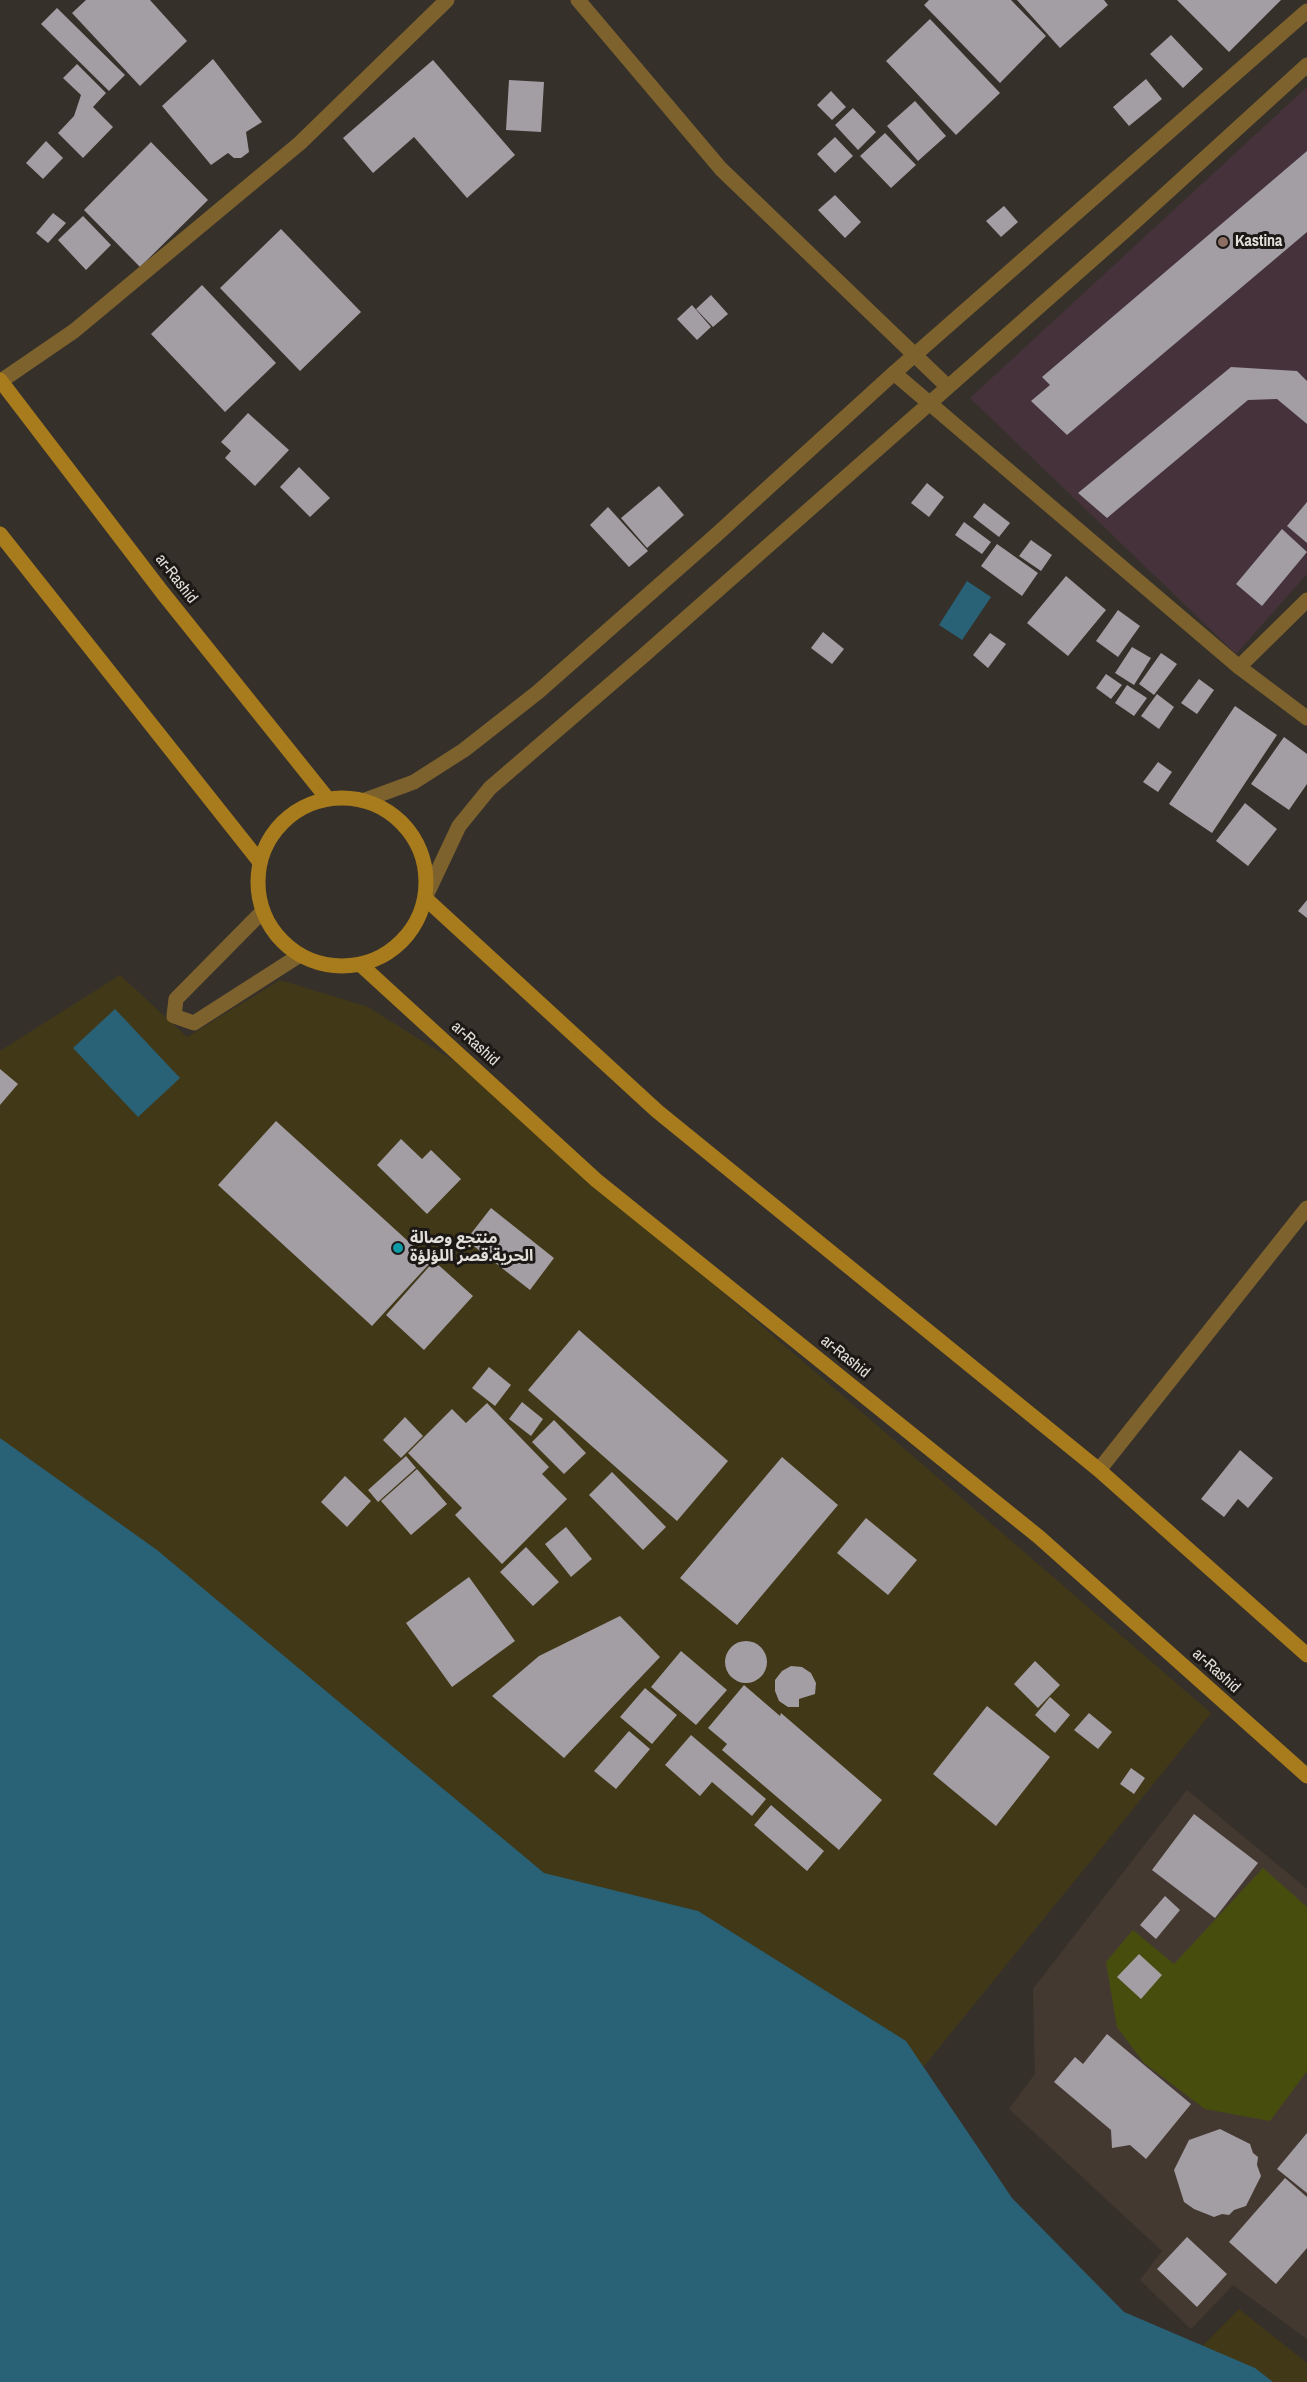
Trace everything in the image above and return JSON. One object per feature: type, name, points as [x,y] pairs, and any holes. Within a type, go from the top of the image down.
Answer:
[{"type":"main road","name":"ar-Rashid","points":[[0,380],[155,583],[327,798]]},
{"type":"main road","points":[[0,534],[260,862]]},
{"type":"main road","points":[[346,797],[365,800],[383,807],[399,818],[413,835],[423,854],[427,876],[425,898],[417,921],[403,941],[384,956],[361,965],[337,967],[313,961],[291,950],[274,932],[263,911],[258,887],[260,862],[269,839],[284,820],[303,806],[327,798],[346,797]]},
{"type":"main road","points":[[425,898],[657,1112],[1099,1470],[1307,1655]]},
{"type":"main road","name":"ar-Rashid","points":[[361,965],[596,1179],[1039,1537],[1307,1776]]},
{"type":"street","points":[[0,380],[74,331],[300,143],[447,0]]},
{"type":"street","points":[[578,0],[721,169],[947,386]]},
{"type":"street","points":[[365,800],[414,782],[464,750],[538,692],[715,536],[894,373],[1307,11]]},
{"type":"street","points":[[425,898],[459,826],[490,788],[1126,230],[1307,65]]},
{"type":"street","points":[[894,373],[1239,667],[1307,718]]},
{"type":"street","points":[[1239,667],[1307,600]]},
{"type":"street","points":[[263,911],[176,999],[174,1016],[194,1023],[300,955]]},
{"type":"street","points":[[1099,1470],[1307,1208]]},
{"type":"shaded area","name":"Kastina","points":[[1307,87],[1307,574],[1236,654],[970,398]]},
{"type":"shaded area","points":[[1187,1790],[1307,1889],[1307,2339],[1233,2285],[1191,2329],[1140,2280],[1162,2251],[1009,2109],[1035,2074],[1033,1989]]},
{"type":"green space","points":[[1263,1868],[1307,1907],[1307,2071],[1270,2121],[1205,2109],[1144,2063],[1117,2027],[1106,1962],[1133,1930],[1174,1964]]},
{"type":"sand","points":[[120,975],[187,1037],[280,980],[368,1007],[454,1061],[1211,1713],[850,2157],[0,1504],[0,1051]]},
{"type":"sand","points":[[1239,2309],[1307,2363],[1307,2382],[1184,2382],[1175,2374]]},
{"type":"water","points":[[967,581],[991,597],[962,640],[939,625]]},
{"type":"water","points":[[115,1009],[180,1078],[138,1117],[73,1048]]},
{"type":"water","points":[[0,1438],[157,1550],[544,1873],[698,1911],[906,2041],[1012,2198],[1124,2312],[1255,2368],[1273,2382],[0,2382]]},
{"type":"building","points":[[86,0],[150,0],[187,41],[140,86],[72,13]]},
{"type":"building","points":[[929,0],[1011,0],[1046,36],[1000,83],[924,5]]},
{"type":"building","points":[[1017,0],[1104,0],[1108,5],[1060,48]]},
{"type":"building","points":[[1177,0],[1281,0],[1229,52]]},
{"type":"building","points":[[57,8],[125,75],[109,91],[41,24]]},
{"type":"building","points":[[930,19],[1000,93],[956,135],[886,61]]},
{"type":"building","points":[[1171,35],[1203,69],[1183,88],[1150,54]]},
{"type":"building","points":[[213,59],[262,122],[246,132],[249,152],[241,158],[234,158],[228,153],[211,165],[162,106]]},
{"type":"building","points":[[433,60],[515,155],[467,198],[414,137],[373,173],[343,138]]},
{"type":"building","points":[[77,64],[106,93],[93,107],[113,127],[83,158],[58,133],[74,116],[81,95],[63,78]]},
{"type":"building","points":[[1146,79],[1162,99],[1129,126],[1113,107]]},
{"type":"building","points":[[509,80],[544,82],[541,132],[506,130]]},
{"type":"building","points":[[831,91],[846,107],[832,120],[817,105]]},
{"type":"building","points":[[915,101],[946,136],[918,161],[887,126]]},
{"type":"building","points":[[853,108],[876,132],[858,150],[835,125]]},
{"type":"building","points":[[885,133],[916,165],[891,188],[860,156]]},
{"type":"building","points":[[835,137],[853,156],[835,173],[817,154]]},
{"type":"building","points":[[46,141],[63,158],[43,179],[26,163]]},
{"type":"building","points":[[151,142],[208,200],[140,267],[84,210]]},
{"type":"building","points":[[1307,151],[1307,232],[1067,435],[1031,401],[1050,385],[1042,377]]},
{"type":"building","points":[[835,195],[861,222],[845,238],[818,210]]},
{"type":"building","points":[[1004,206],[1018,222],[1001,237],[986,221]]},
{"type":"building","points":[[53,213],[66,223],[48,243],[36,233]]},
{"type":"building","points":[[83,216],[111,245],[86,270],[58,240]]},
{"type":"building","points":[[281,229],[361,312],[300,371],[220,288]]},
{"type":"building","points":[[202,285],[276,363],[225,412],[151,334]]},
{"type":"building","points":[[711,295],[728,314],[713,327],[696,309]]},
{"type":"building","points":[[692,305],[711,327],[697,340],[677,319]]},
{"type":"building","points":[[1231,367],[1297,371],[1307,381],[1307,424],[1277,399],[1248,400],[1107,518],[1078,493]]},
{"type":"building","points":[[248,413],[289,450],[255,486],[225,458],[231,451],[221,442]]},
{"type":"building","points":[[299,467],[330,498],[310,517],[280,487]]},
{"type":"building","points":[[927,483],[944,497],[929,517],[911,503]]},
{"type":"building","points":[[659,486],[684,515],[647,548],[621,518]]},
{"type":"building","points":[[1307,502],[1307,543],[1287,526]]},
{"type":"building","points":[[984,503],[1010,523],[999,537],[973,517]]},
{"type":"building","points":[[608,507],[648,551],[629,567],[590,525]]},
{"type":"building","points":[[964,522],[991,542],[982,554],[955,535]]},
{"type":"building","points":[[1282,529],[1307,552],[1262,606],[1236,584]]},
{"type":"building","points":[[1031,540],[1052,555],[1041,571],[1019,556]]},
{"type":"building","points":[[997,544],[1038,573],[1022,596],[981,566]]},
{"type":"building","points":[[1066,576],[1106,610],[1068,656],[1027,623]]},
{"type":"building","points":[[1118,610],[1140,626],[1118,657],[1096,641]]},
{"type":"building","points":[[823,632],[844,649],[832,664],[811,648]]},
{"type":"building","points":[[990,633],[1006,644],[988,668],[973,655]]},
{"type":"building","points":[[1132,647],[1151,658],[1134,685],[1115,673]]},
{"type":"building","points":[[1161,653],[1177,664],[1154,695],[1139,684]]},
{"type":"building","points":[[1106,674],[1122,685],[1111,699],[1096,688]]},
{"type":"building","points":[[1199,679],[1214,690],[1197,714],[1181,703]]},
{"type":"building","points":[[1127,685],[1147,698],[1134,716],[1115,703]]},
{"type":"building","points":[[1157,694],[1174,707],[1159,729],[1141,716]]},
{"type":"building","points":[[1235,706],[1277,735],[1212,833],[1169,804]]},
{"type":"building","points":[[1284,737],[1307,754],[1307,784],[1289,810],[1251,784]]},
{"type":"building","points":[[1158,762],[1172,772],[1158,792],[1143,782]]},
{"type":"building","points":[[1245,803],[1277,829],[1248,866],[1216,841]]},
{"type":"building","points":[[1307,900],[1307,918],[1298,911]]},
{"type":"building","points":[[0,1069],[18,1084],[0,1105]]},
{"type":"building","points":[[276,1121],[431,1262],[372,1326],[218,1185]]},
{"type":"building","points":[[401,1139],[422,1159],[431,1150],[461,1179],[427,1214],[377,1165]]},
{"type":"building","points":[[491,1208],[554,1258],[530,1290],[466,1240]]},
{"type":"building","points":[[434,1261],[473,1296],[424,1350],[386,1315]]},
{"type":"building","points":[[579,1330],[728,1461],[677,1521],[528,1390]]},
{"type":"building","points":[[489,1367],[511,1385],[495,1406],[472,1388]]},
{"type":"building","points":[[522,1402],[543,1419],[531,1436],[509,1419]]},
{"type":"building","points":[[487,1403],[549,1467],[542,1474],[567,1499],[502,1564],[455,1515],[462,1508],[408,1453],[452,1409],[466,1423]]},
{"type":"building","points":[[405,1417],[423,1436],[401,1458],[383,1440]]},
{"type":"building","points":[[554,1420],[586,1453],[564,1474],[532,1442]]},
{"type":"building","points":[[1240,1450],[1273,1478],[1248,1508],[1238,1499],[1224,1517],[1201,1499]]},
{"type":"building","points":[[406,1456],[416,1468],[378,1502],[368,1490]]},
{"type":"building","points":[[782,1457],[838,1505],[737,1625],[680,1578]]},
{"type":"building","points":[[417,1469],[447,1504],[411,1535],[381,1501]]},
{"type":"building","points":[[612,1472],[666,1527],[643,1550],[589,1495]]},
{"type":"building","points":[[345,1476],[371,1501],[347,1527],[321,1502]]},
{"type":"building","points":[[866,1518],[917,1560],[888,1595],[837,1553]]},
{"type":"building","points":[[566,1527],[592,1559],[571,1577],[545,1544]]},
{"type":"building","points":[[526,1547],[559,1582],[533,1606],[500,1572]]},
{"type":"building","points":[[469,1577],[515,1641],[452,1687],[406,1623]]},
{"type":"building","points":[[620,1616],[660,1657],[564,1758],[492,1696],[539,1656]]},
{"type":"building","points":[[746,1641],[754,1642],[761,1647],[766,1654],[766,1670],[761,1677],[754,1682],[746,1683],[738,1682],[731,1677],[726,1670],[725,1662],[726,1654],[731,1647],[738,1642]]},
{"type":"building","points":[[681,1651],[727,1690],[696,1725],[651,1687]]},
{"type":"building","points":[[1035,1661],[1060,1685],[1038,1708],[1014,1684]]},
{"type":"building","points":[[791,1666],[802,1667],[811,1673],[816,1683],[815,1694],[799,1699],[799,1707],[788,1707],[779,1701],[775,1691],[775,1680],[782,1671]]},
{"type":"building","points":[[744,1685],[780,1716],[781,1713],[882,1800],[839,1850],[722,1750],[727,1744],[708,1728]]},
{"type":"building","points":[[645,1688],[677,1715],[652,1744],[620,1717]]},
{"type":"building","points":[[1050,1697],[1070,1715],[1055,1733],[1035,1715]]},
{"type":"building","points":[[987,1706],[1050,1757],[996,1826],[933,1774]]},
{"type":"building","points":[[1089,1713],[1112,1732],[1098,1749],[1074,1730]]},
{"type":"building","points":[[629,1731],[650,1749],[616,1789],[594,1771]]},
{"type":"building","points":[[691,1735],[766,1799],[752,1816],[712,1782],[700,1796],[665,1765]]},
{"type":"building","points":[[1131,1768],[1145,1778],[1134,1794],[1120,1784]]},
{"type":"building","points":[[771,1805],[824,1851],[807,1871],[754,1825]]},
{"type":"building","points":[[1194,1814],[1258,1863],[1215,1918],[1152,1870]]},
{"type":"building","points":[[1165,1896],[1180,1910],[1156,1939],[1140,1925]]},
{"type":"building","points":[[1139,1954],[1162,1975],[1141,1999],[1117,1977]]},
{"type":"building","points":[[1107,2034],[1191,2104],[1146,2159],[1130,2145],[1112,2148],[1111,2130],[1054,2082],[1075,2057],[1083,2064]]},
{"type":"building","points":[[1220,2129],[1250,2144],[1253,2153],[1258,2157],[1257,2165],[1261,2176],[1246,2206],[1234,2210],[1229,2215],[1222,2214],[1214,2217],[1184,2202],[1174,2170],[1189,2140]]},
{"type":"building","points":[[1307,2133],[1307,2193],[1277,2169]]},
{"type":"building","points":[[1285,2178],[1307,2197],[1307,2248],[1276,2284],[1229,2242]]},
{"type":"building","points":[[1187,2237],[1227,2274],[1197,2307],[1157,2269]]},
{"type":"place","name":"Kastina","points":[[1223,242]]},
{"type":"place","name":"منتجع وصالة الحرية.قصر اللؤلؤة","points":[[398,1248]]}]
